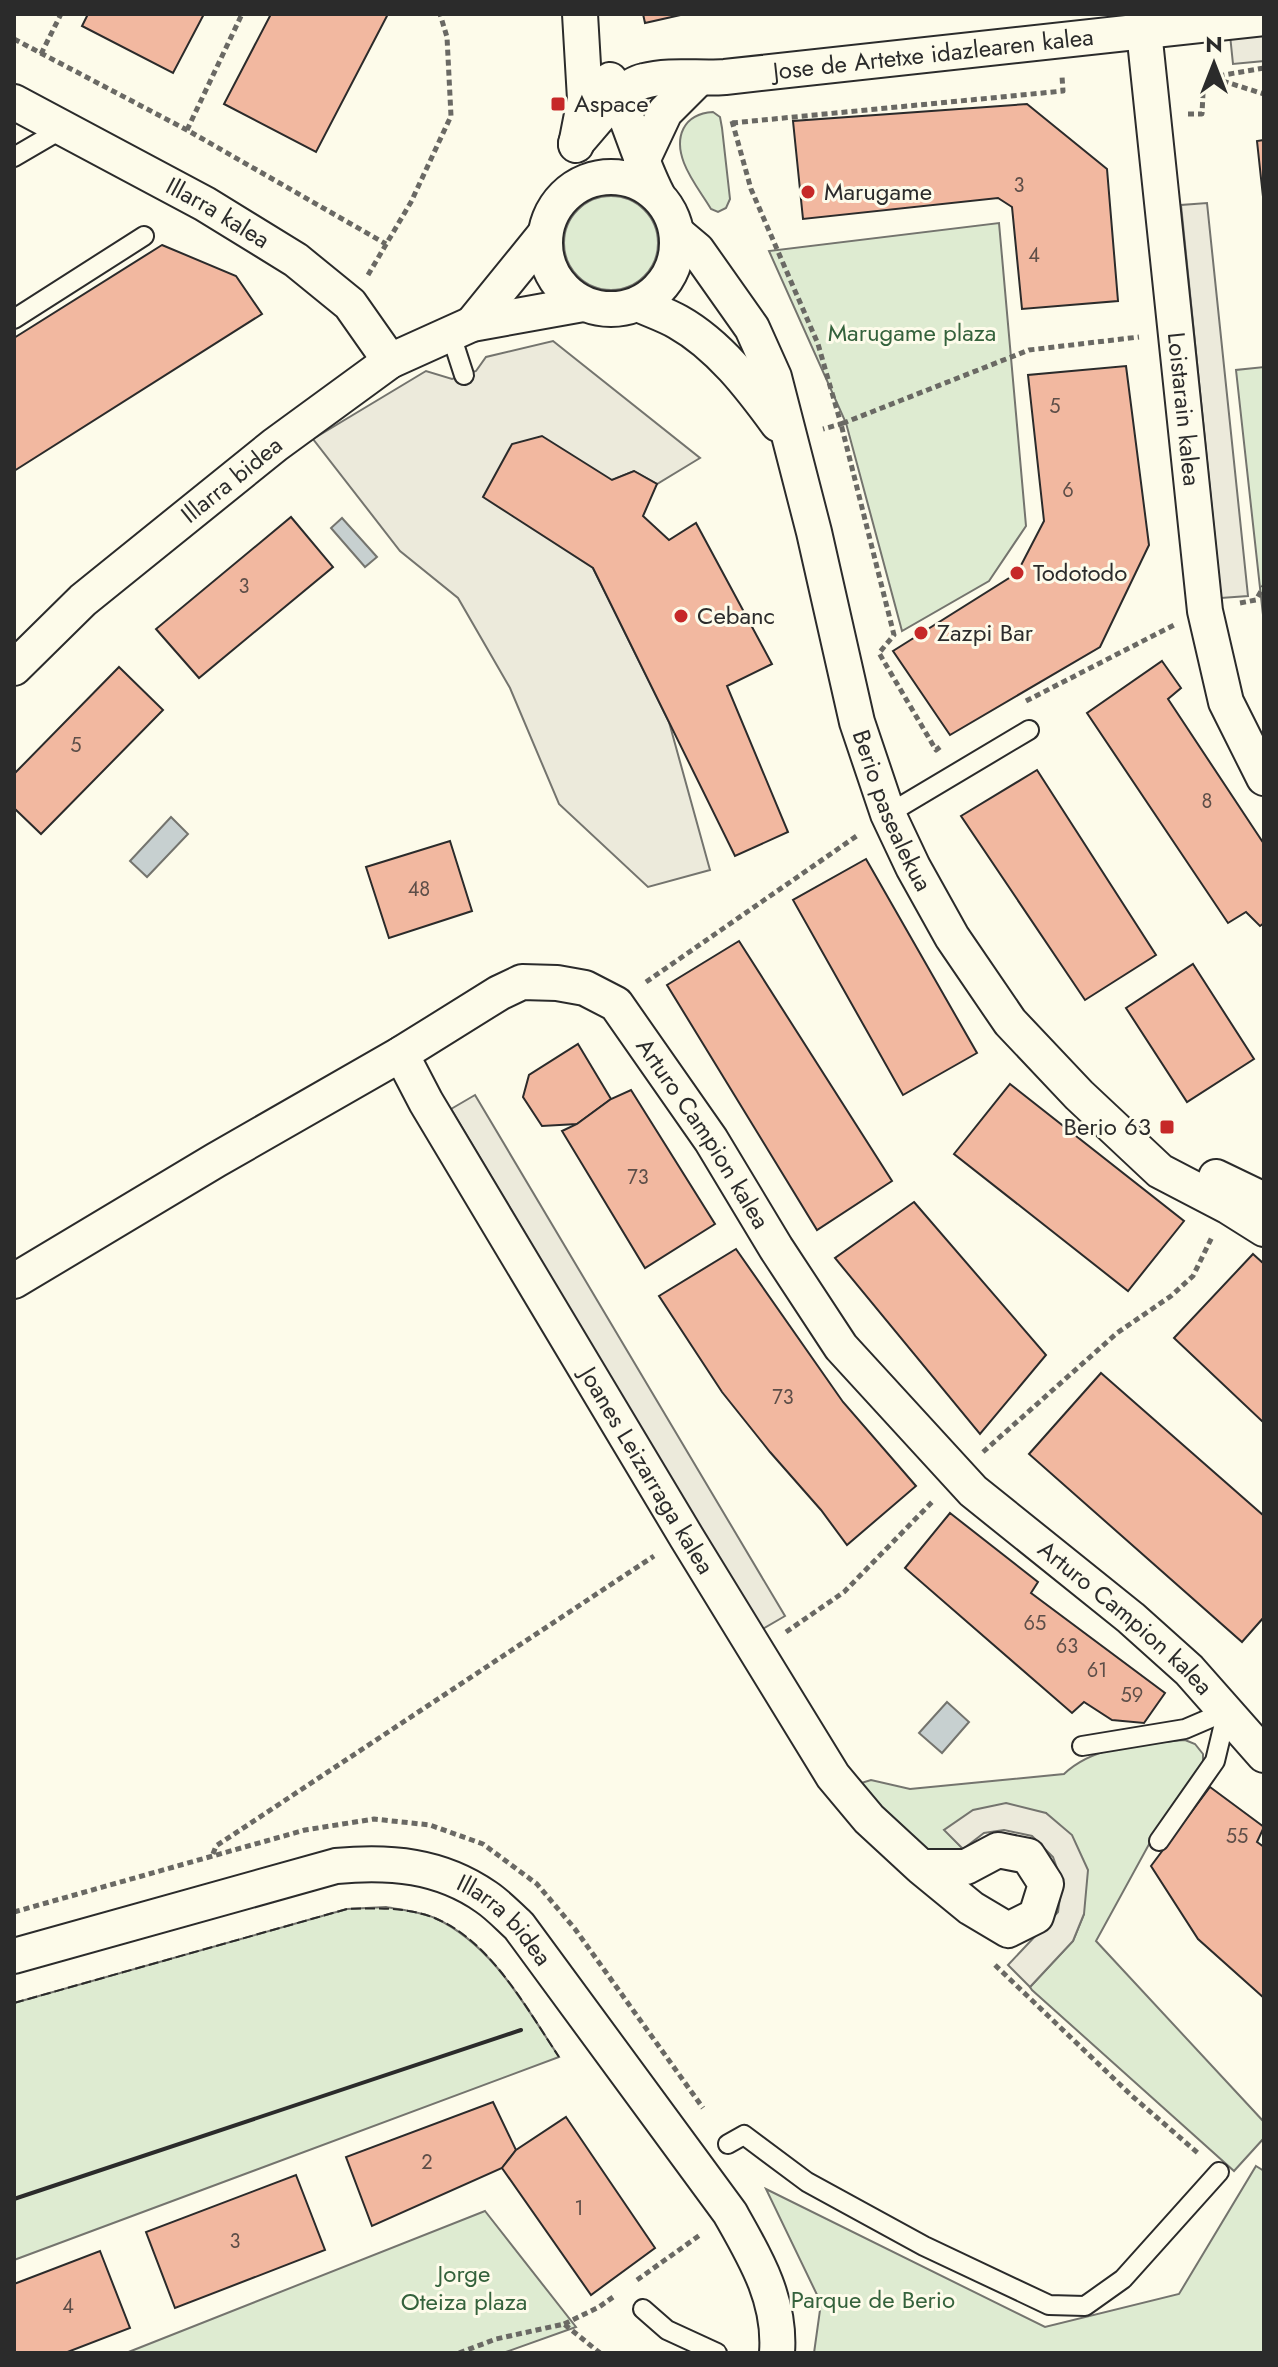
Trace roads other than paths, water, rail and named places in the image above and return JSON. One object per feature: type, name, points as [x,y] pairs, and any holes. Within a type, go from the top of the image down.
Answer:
[{"type":"street","name":"Jose de Artetxe idazlearen kalea","points":[[576,143],[630,86],[643,81],[698,79],[1264,18]]},
{"type":"street","points":[[581,20],[619,97],[641,163],[671,213],[678,234],[677,255],[670,276],[656,293],[638,304],[620,309],[601,309],[583,304],[565,292],[553,275],[545,255],[545,234],[551,215],[561,199],[585,99],[581,20]]},
{"type":"street","name":"Loistarain kalea","points":[[1144,31],[1205,611],[1226,702],[1264,778]]},
{"type":"street","points":[[641,163],[665,112],[698,79]]},
{"type":"street","name":"Illarra kalea","points":[[14,102],[218,212],[296,260],[350,304],[390,361]]},
{"type":"street","points":[[561,199],[578,185],[597,178],[619,177],[639,182],[657,194]]},
{"type":"street","name":"Illarra bidea","points":[[461,330],[545,234]]},
{"type":"street","name":"Berio pasealekua","points":[[678,234],[697,250],[752,328],[774,377],[787,437],[814,532],[857,722],[888,814],[952,937],[1010,1022],[1079,1095],[1160,1171],[1264,1229]]},
{"type":"street","name":"Illarra bidea","points":[[14,668],[83,600],[275,445],[390,361],[461,330],[583,304]]},
{"type":"street","name":"Berio pasealekua","points":[[638,304],[679,322],[717,351],[753,389],[787,437]]},
{"type":"street","name":"Arturo Campion kalea","points":[[14,1281],[401,1054],[499,993],[522,982],[585,988],[616,1004],[711,1140],[841,1347],[973,1491],[1131,1618],[1189,1670],[1264,1755]]},
{"type":"street","name":"Joanes Leizarraga kalea","points":[[401,1054],[434,1115],[833,1776],[869,1819],[921,1867]]},
{"type":"street","name":"Berio pasealekua","points":[[1113,1125],[1143,1133],[1219,1179],[1264,1200]]},
{"type":"street","name":"Illarra bidea","points":[[14,1956],[336,1866],[371,1863],[410,1865],[445,1875],[486,1897],[519,1926],[730,2213],[759,2264],[771,2294],[778,2336],[777,2353]]},
{"type":"lane","points":[[14,157],[62,129]]},
{"type":"lane","points":[[14,319],[144,236]]},
{"type":"lane","points":[[461,330],[464,375]]},
{"type":"lane","points":[[888,814],[1029,730]]},
{"type":"lane","points":[[1082,1746],[1185,1729],[1227,1711]]},
{"type":"lane","points":[[1159,1841],[1215,1761],[1227,1711]]},
{"type":"lane","points":[[728,2144],[744,2135],[807,2182],[924,2246],[1049,2305],[1085,2306],[1123,2279],[1219,2172]]},
{"type":"lane","points":[[643,2309],[667,2330],[717,2353]]},
{"type":"place","name":"Aspace","points":[[558,104]]},
{"type":"place","name":"Marugame","points":[[808,192]]},
{"type":"place","name":"Todotodo","points":[[1017,573]]},
{"type":"place","name":"Cebanc","points":[[681,616]]},
{"type":"place","name":"Zazpi Bar","points":[[921,633]]},
{"type":"place","name":"Berio 63","points":[[1167,1127]]},
{"type":"park label","name":"Marugame plaza","points":[[912,333]]},
{"type":"park label","name":"Jorge Oteiza plaza","points":[[464,2288]]},
{"type":"park label","name":"Parque de Berio","points":[[873,2300]]}]
